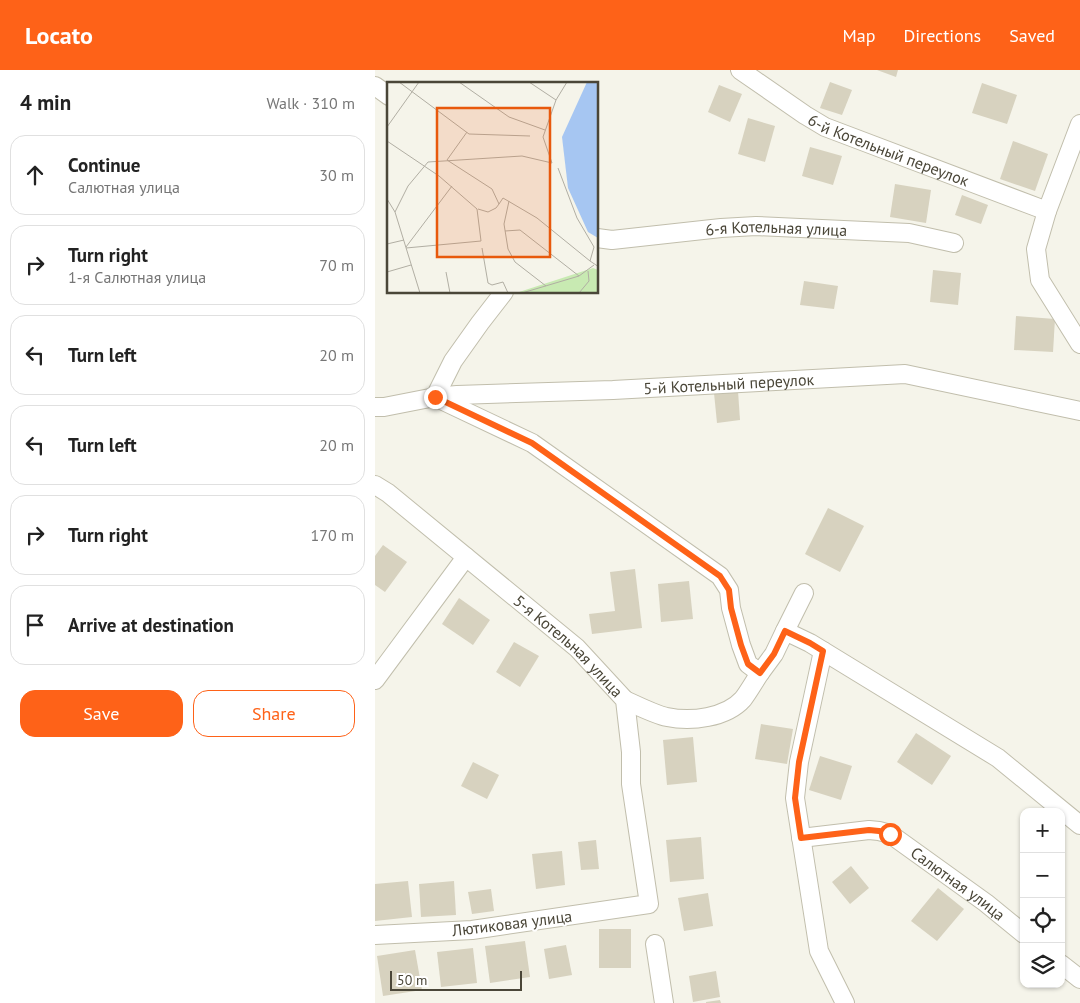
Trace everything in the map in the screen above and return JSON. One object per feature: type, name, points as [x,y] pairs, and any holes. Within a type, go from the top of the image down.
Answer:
[{"type":"street","name":"6-й Котельный переулок","points":[[740,70],[825,127],[1047,211]]},
{"type":"street","points":[[375,86],[387,95]]},
{"type":"street","points":[[1080,124],[1047,211],[1036,249],[1040,280],[1080,344]]},
{"type":"street","name":"6-я Котельная улица","points":[[599,238],[613,240],[756,226],[909,232],[954,243]]},
{"type":"street","points":[[502,294],[453,361],[435,397],[532,443],[720,576],[729,590],[731,608],[748,664],[760,673]]},
{"type":"street","name":"5-й Котельный переулок","points":[[375,407],[457,394],[613,390],[905,374],[1080,411]]},
{"type":"street","name":"5-я Котельная улица","points":[[375,485],[577,648],[625,700],[631,752],[631,784],[649,904]]},
{"type":"street","points":[[375,680],[466,557]]},
{"type":"street","points":[[625,700],[666,717],[691,720],[732,709],[743,699],[774,654],[804,593]]},
{"type":"street","points":[[785,631],[810,643],[999,758],[1080,826]]},
{"type":"street","points":[[823,651],[799,762],[795,798],[819,952],[845,1003]]},
{"type":"street","name":"Салютная улица","points":[[801,838],[869,830],[890,834],[986,903],[1020,931]]},
{"type":"street","name":"Лютиковая улица","points":[[375,935],[472,930],[649,904]]},
{"type":"street","points":[[655,944],[663,1003]]},
{"type":"street","points":[[1065,967],[1080,978]]},
{"type":"building","points":[[877,70],[898,70],[896,77]]},
{"type":"building","points":[[830,82],[852,90],[842,115],[820,108]]},
{"type":"building","points":[[982,83],[1017,95],[1007,124],[972,113]]},
{"type":"building","points":[[719,85],[742,94],[730,122],[708,112]]},
{"type":"building","points":[[748,118],[775,126],[765,162],[738,154]]},
{"type":"building","points":[[1013,141],[1048,154],[1035,191],[1000,179]]},
{"type":"building","points":[[810,147],[842,156],[833,185],[802,176]]},
{"type":"building","points":[[895,184],[931,190],[926,223],[890,217]]},
{"type":"building","points":[[962,195],[988,205],[981,224],[955,215]]},
{"type":"building","points":[[933,270],[961,273],[958,305],[930,302]]},
{"type":"building","points":[[804,281],[838,286],[834,309],[800,305]]},
{"type":"building","points":[[1016,316],[1055,319],[1053,352],[1014,350]]},
{"type":"building","points":[[738,391],[740,420],[717,423],[714,393]]},
{"type":"building","points":[[828,508],[864,526],[840,572],[805,554]]},
{"type":"building","points":[[383,545],[407,562],[385,592],[375,585],[375,556]]},
{"type":"building","points":[[635,569],[642,628],[592,634],[589,614],[615,611],[610,572]]},
{"type":"building","points":[[689,581],[693,619],[661,622],[658,584]]},
{"type":"building","points":[[459,598],[490,620],[473,645],[442,624]]},
{"type":"building","points":[[514,642],[539,656],[520,687],[496,672]]},
{"type":"building","points":[[761,724],[793,729],[787,764],[755,759]]},
{"type":"building","points":[[916,733],[951,756],[932,785],[897,762]]},
{"type":"building","points":[[693,737],[697,782],[667,785],[663,740]]},
{"type":"building","points":[[820,756],[852,766],[841,800],[809,790]]},
{"type":"building","points":[[473,762],[499,775],[487,799],[461,786]]},
{"type":"building","points":[[701,837],[704,879],[670,882],[666,840]]},
{"type":"building","points":[[596,840],[599,869],[581,870],[578,842]]},
{"type":"building","points":[[562,851],[565,885],[536,889],[532,854]]},
{"type":"building","points":[[851,866],[869,888],[850,904],[832,882]]},
{"type":"building","points":[[408,881],[412,917],[375,921],[375,884]]},
{"type":"building","points":[[454,881],[456,915],[421,917],[419,884]]},
{"type":"building","points":[[938,888],[964,909],[937,941],[911,921]]},
{"type":"building","points":[[491,889],[494,911],[472,914],[468,892]]},
{"type":"building","points":[[708,893],[713,926],[684,931],[678,898]]},
{"type":"building","points":[[599,929],[631,929],[631,968],[599,968]]},
{"type":"building","points":[[525,941],[530,977],[490,983],[485,946]]},
{"type":"building","points":[[566,945],[572,975],[549,979],[544,949]]},
{"type":"building","points":[[473,948],[477,983],[441,987],[437,952]]},
{"type":"building","points":[[415,950],[422,990],[383,996],[377,956]]},
{"type":"building","points":[[716,971],[720,997],[693,1002],[689,976]]},
{"type":"building","points":[[720,1000],[721,1003],[706,1003],[706,1002]]},
{"type":"route","points":[[435,397],[532,443],[720,576],[729,590],[731,608],[748,664],[760,673],[774,654],[785,631],[823,651],[799,762],[795,798],[801,838],[869,830],[890,834]]}]
